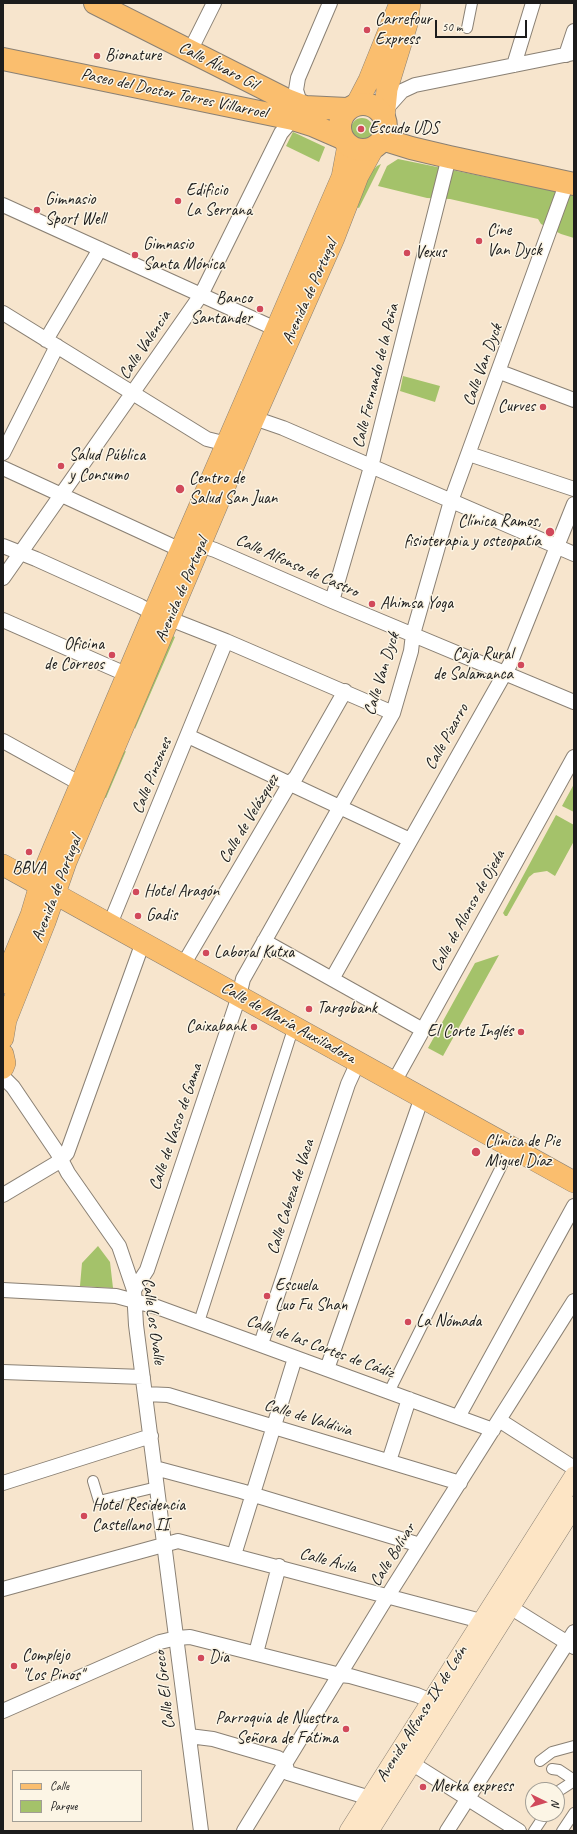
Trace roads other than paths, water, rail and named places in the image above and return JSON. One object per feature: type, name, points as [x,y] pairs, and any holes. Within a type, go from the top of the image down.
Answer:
[{"type":"highway","name":"Calle Álvaro Gil","points":[[95,3],[280,97],[297,113],[351,107]]},
{"type":"highway","name":"Paseo del Doctor Torres Villarroel","points":[[3,59],[297,113],[312,125],[345,142]]},
{"type":"highway","points":[[381,129],[361,150],[345,142],[339,126],[340,120],[351,107],[367,104],[377,109],[381,129],[411,148],[571,183]]},
{"type":"main road","points":[[351,107],[369,80],[400,3]]},
{"type":"main road","name":"Avenida de Portugal","points":[[190,547],[254,418],[325,258],[358,176],[381,129],[387,89],[407,24],[410,3]]},
{"type":"main road","name":"Avenida de Portugal","points":[[3,983],[48,889],[66,862],[190,547],[228,440],[342,177],[345,142]]},
{"type":"main road","name":"Avenida de Portugal","points":[[3,1038],[6,1020],[45,922],[48,889],[44,871],[128,674],[161,618]]},
{"type":"main road","name":"Calle de María Auxiliadora","points":[[3,865],[574,1182]]},
{"type":"main road","points":[[3,1054],[5,1063],[3,1068]]},
{"type":"main road","name":"Avenida Alfonso IX de León","points":[[349,1831],[370,1798],[405,1758],[503,1603],[574,1476]]},
{"type":"main road","name":"Avenida Alfonso IX de León","points":[[369,1831],[432,1700],[481,1620],[503,1603],[574,1506]]},
{"type":"street","points":[[190,51],[214,3]]},
{"type":"street","points":[[297,113],[296,90],[298,78],[330,3]]},
{"type":"street","points":[[467,28],[472,3]]},
{"type":"street","points":[[514,65],[533,3]]},
{"type":"street","points":[[381,129],[402,91],[415,85],[570,54],[574,31]]},
{"type":"street","name":"Calle Valencia","points":[[3,578],[201,295],[281,133],[297,113]]},
{"type":"street","name":"Calle Fernando de la Peña","points":[[332,601],[371,467],[450,157]]},
{"type":"street","name":"Calle Van Dyck","points":[[239,996],[243,979],[341,807],[392,712],[411,652],[413,634],[452,501],[571,183]]},
{"type":"street","points":[[3,206],[276,329]]},
{"type":"street","points":[[3,452],[8,432],[100,249]]},
{"type":"street","points":[[3,313],[207,439],[219,442],[228,440]]},
{"type":"street","points":[[500,372],[574,400]]},
{"type":"street","points":[[254,418],[284,428],[574,554]]},
{"type":"street","points":[[469,454],[574,489]]},
{"type":"street","name":"Calle Alfonso de Castro","points":[[3,468],[62,495],[190,547],[252,565],[257,569],[332,601],[574,702]]},
{"type":"street","name":"Calle Pizarro","points":[[332,979],[505,673],[574,504]]},
{"type":"street","points":[[3,546],[20,554],[36,558],[140,606],[161,618],[226,641],[392,712]]},
{"type":"street","points":[[3,620],[128,674]]},
{"type":"street","name":"Calle Pinzones","points":[[110,924],[226,641]]},
{"type":"street","name":"Calle de Velázquez","points":[[183,965],[290,783],[296,777],[345,691]]},
{"type":"street","points":[[188,736],[410,840]]},
{"type":"street","points":[[3,741],[81,784]]},
{"type":"street","name":"Calle de Alonso de Ojeda","points":[[394,1082],[574,757]]},
{"type":"street","points":[[264,941],[423,1030]]},
{"type":"street","points":[[3,1195],[60,1161],[71,1146],[143,942]]},
{"type":"street","name":"Calle de Vasco de Gama","points":[[134,1296],[147,1270],[239,996]]},
{"type":"street","points":[[199,1322],[294,1026]]},
{"type":"street","name":"Calle Cabeza de Vaca","points":[[261,1344],[348,1084],[358,1062]]},
{"type":"street","name":"Calle Los Ovalle","points":[[3,1077],[13,1087],[57,1152],[60,1161],[119,1246],[127,1267],[134,1296],[145,1394],[165,1544]]},
{"type":"street","points":[[327,1369],[422,1097]]},
{"type":"street","points":[[390,1392],[511,1147]]},
{"type":"street","points":[[458,1417],[574,1206]]},
{"type":"street","points":[[127,1267],[137,1270],[147,1270]]},
{"type":"street","name":"Calle de las Cortes de Cádiz","points":[[3,1290],[134,1296],[157,1307],[458,1417],[496,1425],[574,1468]]},
{"type":"street","name":"Calle Bolívar","points":[[244,1831],[420,1545],[574,1300]]},
{"type":"street","points":[[234,1555],[296,1358]]},
{"type":"street","points":[[3,1372],[143,1377]]},
{"type":"street","name":"Calle de Valdivia","points":[[145,1394],[168,1395],[460,1482]]},
{"type":"street","points":[[389,1461],[409,1399]]},
{"type":"street","points":[[3,1483],[151,1436]]},
{"type":"street","points":[[155,1468],[253,1495],[420,1545]]},
{"type":"street","points":[[93,1481],[99,1501],[157,1486]]},
{"type":"street","name":"Calle Ávila","points":[[3,1589],[178,1541],[279,1566],[481,1620]]},
{"type":"street","name":"Calle El Greco","points":[[165,1544],[201,1831]]},
{"type":"street","points":[[256,1653],[279,1566]]},
{"type":"street","points":[[447,1831],[572,1641],[503,1603]]},
{"type":"street","points":[[3,1712],[160,1642],[177,1638],[195,1637],[340,1675],[357,1678],[432,1700]]},
{"type":"street","points":[[188,1736],[220,1741],[278,1758],[285,1763],[288,1773],[370,1798]]},
{"type":"street","points":[[540,1761],[552,1752],[574,1746]]},
{"type":"street","points":[[405,1758],[519,1831]]},
{"type":"street","points":[[552,1769],[558,1770],[574,1781],[565,1787]]},
{"type":"street","points":[[562,1831],[574,1813]]},
{"type":"street","points":[[534,1831],[540,1822]]},
{"type":"place","name":"Carrefour Express","points":[[367,30]]},
{"type":"place","name":"Bionature","points":[[97,56]]},
{"type":"place","name":"Escudo UDS","points":[[361,129]]},
{"type":"place","name":"Edificio La Serrana","points":[[178,201]]},
{"type":"place","name":"Gimnasio Sport Well","points":[[37,210]]},
{"type":"place","name":"Cine Van Dyck","points":[[479,241]]},
{"type":"place","name":"Vexus","points":[[407,253]]},
{"type":"place","name":"Gimnasio Santa Mónica","points":[[135,255]]},
{"type":"place","name":"Banco Santander","points":[[260,309]]},
{"type":"place","name":"Curves","points":[[543,407]]},
{"type":"place","name":"Salud Pública y Consumo","points":[[61,466]]},
{"type":"place","name":"Centro de Salud San Juan","points":[[180,489]]},
{"type":"place","name":"Clínica Ramos, fisioterapia y osteopatía","points":[[550,532]]},
{"type":"place","name":"Ahimsa Yoga","points":[[372,604]]},
{"type":"place","name":"Oficina de Correos","points":[[112,655]]},
{"type":"place","name":"Caja Rural de Salamanca","points":[[521,665]]},
{"type":"place","name":"BBVA","points":[[29,852]]},
{"type":"place","name":"Hotel Aragón","points":[[136,892]]},
{"type":"place","name":"Gadis","points":[[138,916]]},
{"type":"place","name":"Laboral Kutxa","points":[[206,953]]},
{"type":"place","name":"Targobank","points":[[309,1009]]},
{"type":"place","name":"Caixabank","points":[[254,1027]]},
{"type":"place","name":"El Corte Inglés","points":[[521,1032]]},
{"type":"place","name":"Clínica de Pie Miguel Díaz","points":[[476,1152]]},
{"type":"place","name":"Escuela Luo Fu Shan","points":[[267,1296]]},
{"type":"place","name":"La Nómada","points":[[408,1322]]},
{"type":"place","name":"Hotel Residencia Castellano II","points":[[84,1516]]},
{"type":"place","name":"Dia","points":[[201,1658]]},
{"type":"place","name":"Complejo \"Los Pinos\"","points":[[14,1666]]},
{"type":"place","name":"Parroquia de Nuestra Señora de Fátima","points":[[346,1729]]},
{"type":"place","name":"Merka express","points":[[423,1787]]}]
